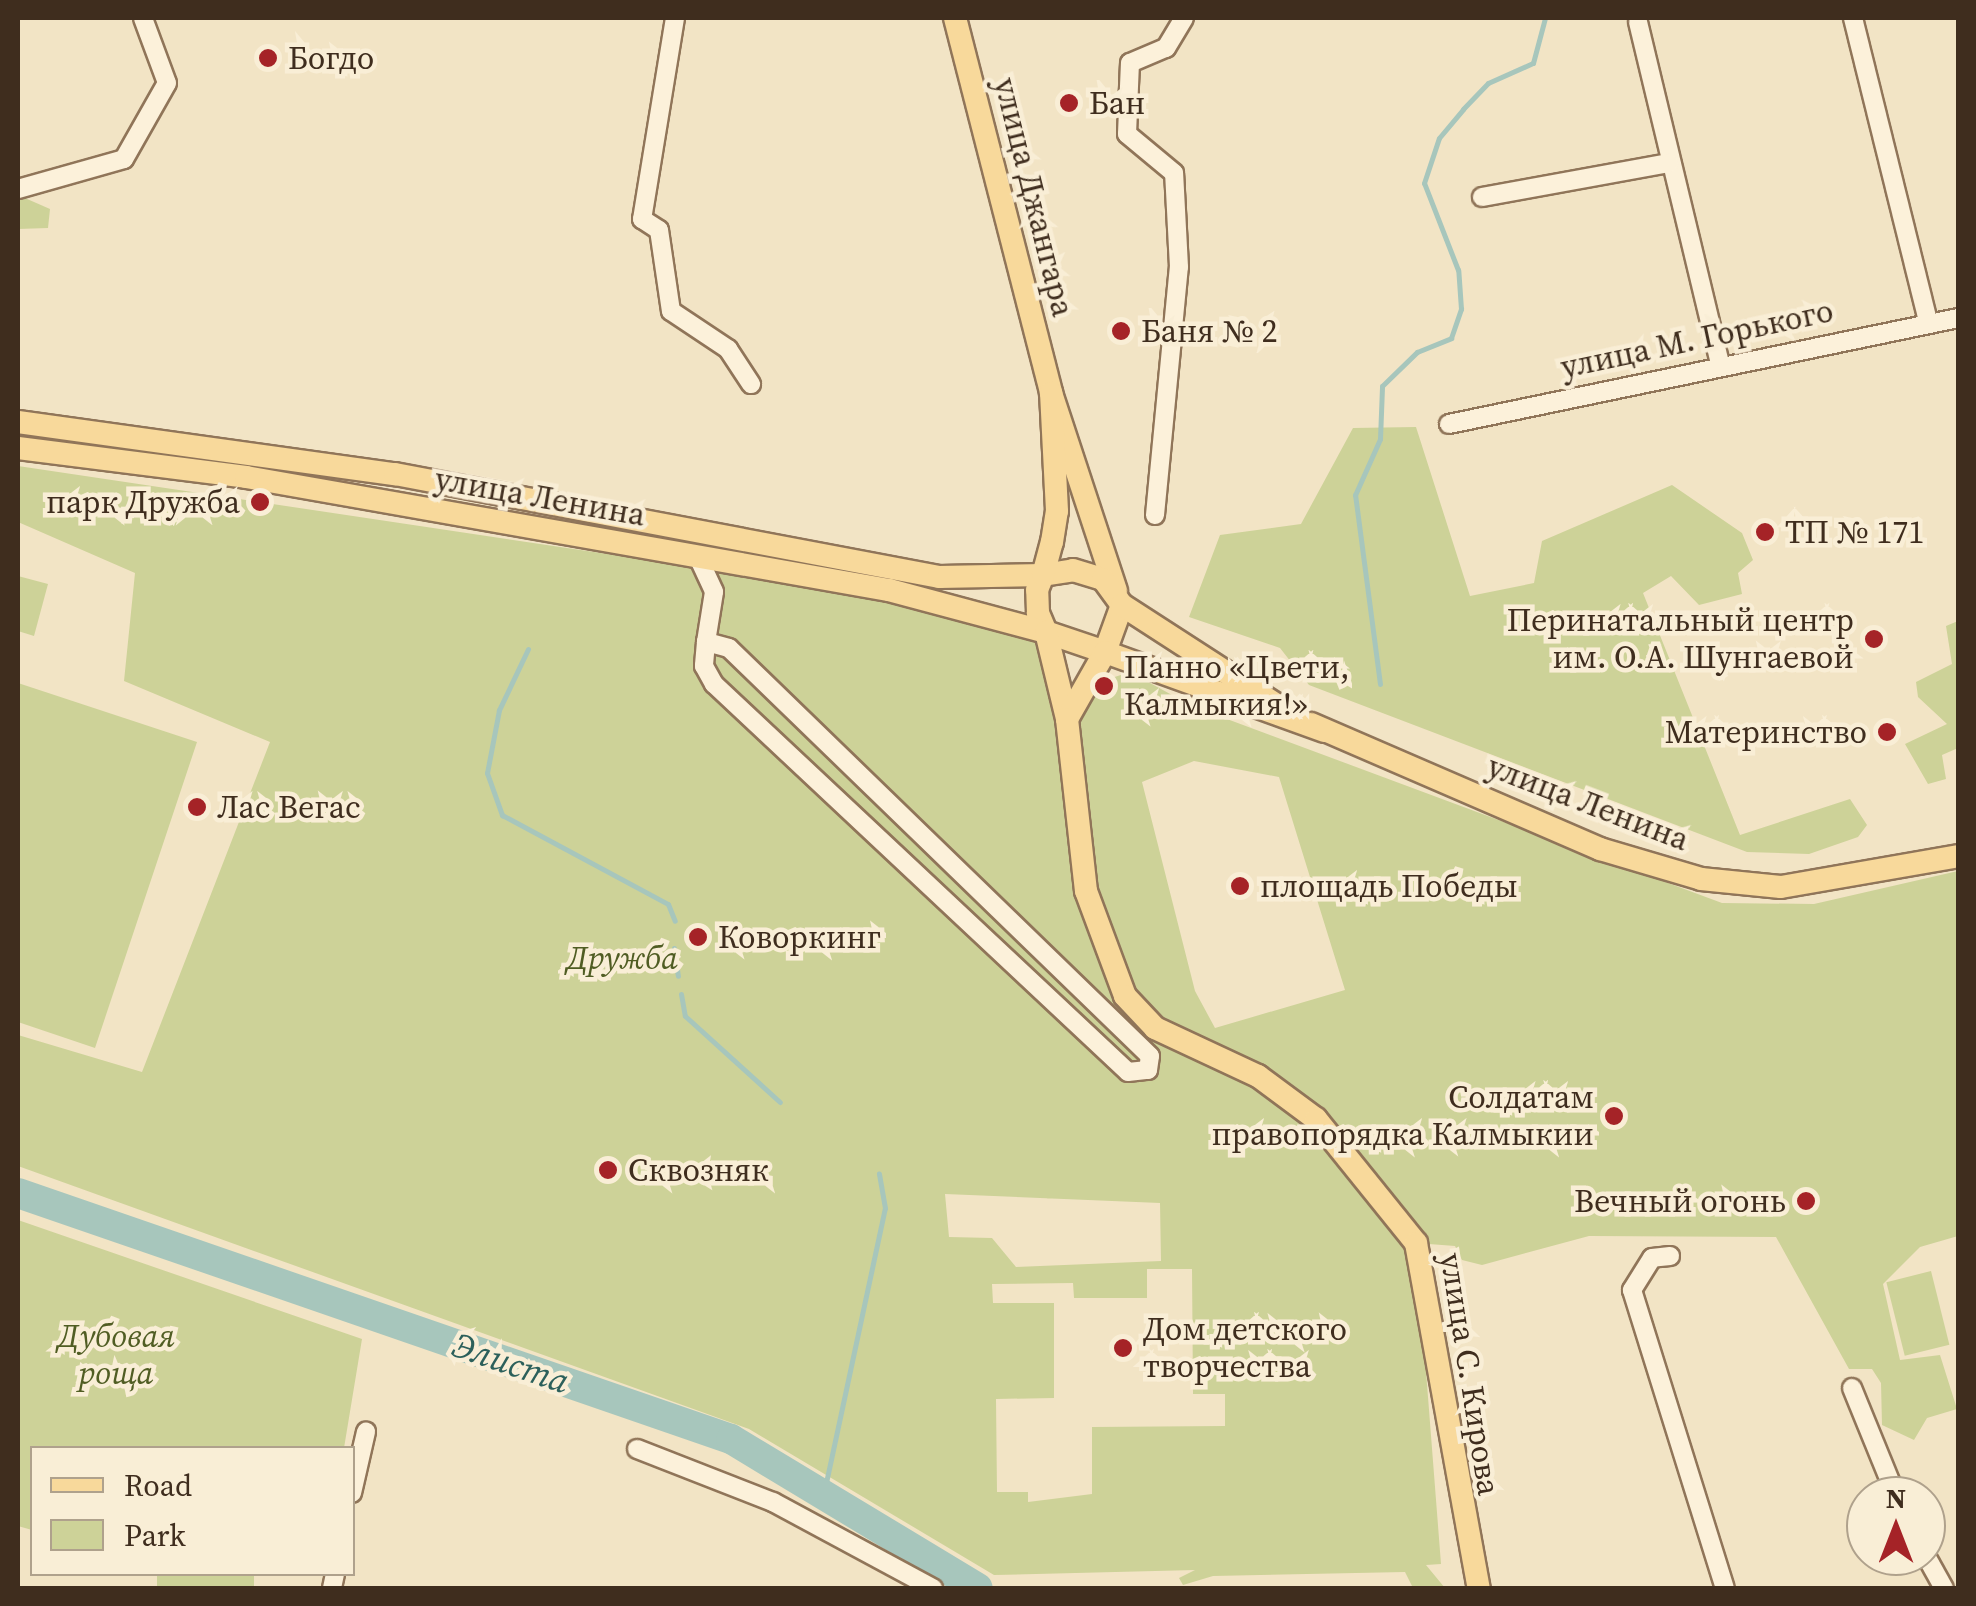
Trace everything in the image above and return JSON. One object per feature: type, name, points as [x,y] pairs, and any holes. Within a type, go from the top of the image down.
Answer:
[{"type":"main road","name":"улица Джангара","points":[[955,18],[1051,392],[1119,598]]},
{"type":"main road","name":"улица Джангара","points":[[1046,632],[1036,602],[1056,512],[1051,392]]},
{"type":"main road","name":"улица Ленина","points":[[18,422],[395,474],[940,576],[1043,575],[1073,570],[1119,598],[1206,667],[1324,731]]},
{"type":"main road","name":"улица Ленина","points":[[18,448],[246,477],[889,590],[1105,652],[1324,731],[1600,849],[1701,879],[1781,886],[1958,856]]},
{"type":"main road","points":[[1067,719],[1105,652],[1119,598]]},
{"type":"main road","name":"улица С. Кирова","points":[[1046,632],[1067,719],[1086,891],[1124,996],[1155,1028],[1258,1076],[1316,1119],[1416,1243],[1478,1588]]},
{"type":"street","points":[[18,189],[124,159],[167,84],[143,18]]},
{"type":"street","points":[[675,18],[642,219],[659,230],[671,312],[728,349],[751,384]]},
{"type":"street","points":[[1155,515],[1179,267],[1174,172],[1127,134],[1130,63],[1166,48],[1184,18]]},
{"type":"street","points":[[1853,18],[1928,322]]},
{"type":"street","points":[[1638,22],[1720,363]]},
{"type":"street","points":[[1482,197],[1669,163]]},
{"type":"street","name":"улица М. Горького","points":[[1449,424],[1720,363],[1958,318]]},
{"type":"street","points":[[698,557],[714,592],[706,642],[714,684],[1128,1072],[1148,1070],[1150,1056],[729,648],[706,642]]},
{"type":"street","points":[[1670,1256],[1652,1258],[1632,1290],[1725,1588]]},
{"type":"street","points":[[1852,1388],[1888,1476]]},
{"type":"street","points":[[355,1480],[366,1432]]},
{"type":"street","points":[[637,1450],[772,1502],[934,1588]]},
{"type":"green space","points":[[18,195],[50,209],[48,228],[18,229]]},
{"type":"green space","points":[[1416,427],[1470,596],[1534,583],[1542,541],[1672,485],[1742,533],[1753,560],[1738,573],[1742,594],[1699,605],[1671,576],[1643,593],[1740,835],[1850,799],[1867,825],[1858,837],[1809,854],[1747,852],[1309,685],[1280,648],[1189,617],[1220,535],[1301,524],[1353,428]]},
{"type":"green space","name":"Дружба","points":[[18,466],[869,593],[1040,638],[1055,681],[1063,786],[1080,783],[1076,718],[1093,684],[1130,672],[1192,706],[1722,903],[1814,904],[1958,871],[1958,1236],[1920,1247],[1883,1284],[1900,1360],[1940,1355],[1957,1409],[1927,1418],[1914,1440],[1882,1425],[1881,1383],[1872,1369],[1849,1369],[1776,1237],[1589,1236],[1482,1265],[1462,1260],[1455,1246],[1416,1243],[1441,1564],[1426,1565],[1445,1588],[1413,1588],[1405,1572],[1213,1576],[1183,1585],[1179,1578],[1195,1570],[994,1575],[749,1429],[18,1166],[18,1035],[142,1072],[270,742],[124,681],[135,573],[18,522]],"holes":[[[1194,761],[1279,777],[1345,990],[1215,1028],[1195,991],[1142,782]],[[945,1194],[1160,1203],[1161,1261],[1016,1267],[992,1238],[949,1237]],[[1147,1269],[1192,1269],[1193,1394],[1225,1394],[1225,1426],[1092,1427],[1092,1494],[1028,1502],[1028,1492],[997,1492],[996,1399],[1054,1398],[1054,1303],[993,1303],[992,1284],[1073,1283],[1074,1298],[1147,1298]]]},
{"type":"green space","points":[[18,576],[48,584],[34,636],[18,631]]},
{"type":"green space","points":[[1958,621],[1958,748],[1942,755],[1946,779],[1928,784],[1905,744],[1947,724],[1918,697],[1916,682],[1952,664],[1946,626]]},
{"type":"green space","points":[[18,683],[197,742],[95,1048],[18,1022]]},
{"type":"green space","name":"Дубовая роща","points":[[18,1220],[362,1339],[344,1446],[30,1446],[30,1529],[18,1526]]},
{"type":"green space","points":[[1931,1271],[1949,1345],[1905,1356],[1886,1282]]},
{"type":"green space","points":[[157,1576],[254,1576],[254,1588],[157,1588]]},
{"type":"waterway","points":[[1380,684],[1355,495],[1380,439],[1382,386],[1417,352],[1451,338],[1461,309],[1458,270],[1424,183],[1439,138],[1463,109],[1488,83],[1533,63],[1545,18]]},
{"type":"waterway","points":[[528,649],[499,710],[487,773],[502,815],[668,904],[675,921]]},
{"type":"waterway","points":[[674,948],[678,976]]},
{"type":"waterway","points":[[681,994],[685,1016],[780,1102]]},
{"type":"waterway","points":[[824,1492],[885,1208],[879,1174]]},
{"type":"waterway","name":"Элиста","points":[[18,1193],[731,1439],[978,1588]]},
{"type":"place","name":"Богдо","points":[[268,58]]},
{"type":"place","name":"Бан","points":[[1069,103]]},
{"type":"place","name":"Баня № 2","points":[[1121,331]]},
{"type":"place","name":"парк Дружба","points":[[260,502]]},
{"type":"place","name":"ТП № 171","points":[[1765,532]]},
{"type":"place","name":"Перинатальный центр им. О.А. Шунгаевой","points":[[1874,639]]},
{"type":"place","name":"Панно «Цвети, Калмыкия!»","points":[[1104,686]]},
{"type":"place","name":"Материнство","points":[[1887,732]]},
{"type":"place","name":"Лас Вегас","points":[[197,807]]},
{"type":"place","name":"площадь Победы","points":[[1240,886]]},
{"type":"place","name":"Коворкинг","points":[[698,937]]},
{"type":"place","name":"Солдатам правопорядка Калмыкии","points":[[1614,1116]]},
{"type":"place","name":"Сквозняк","points":[[608,1170]]},
{"type":"place","name":"Вечный огонь","points":[[1806,1201]]},
{"type":"place","name":"Дом детского творчества","points":[[1123,1348]]}]
